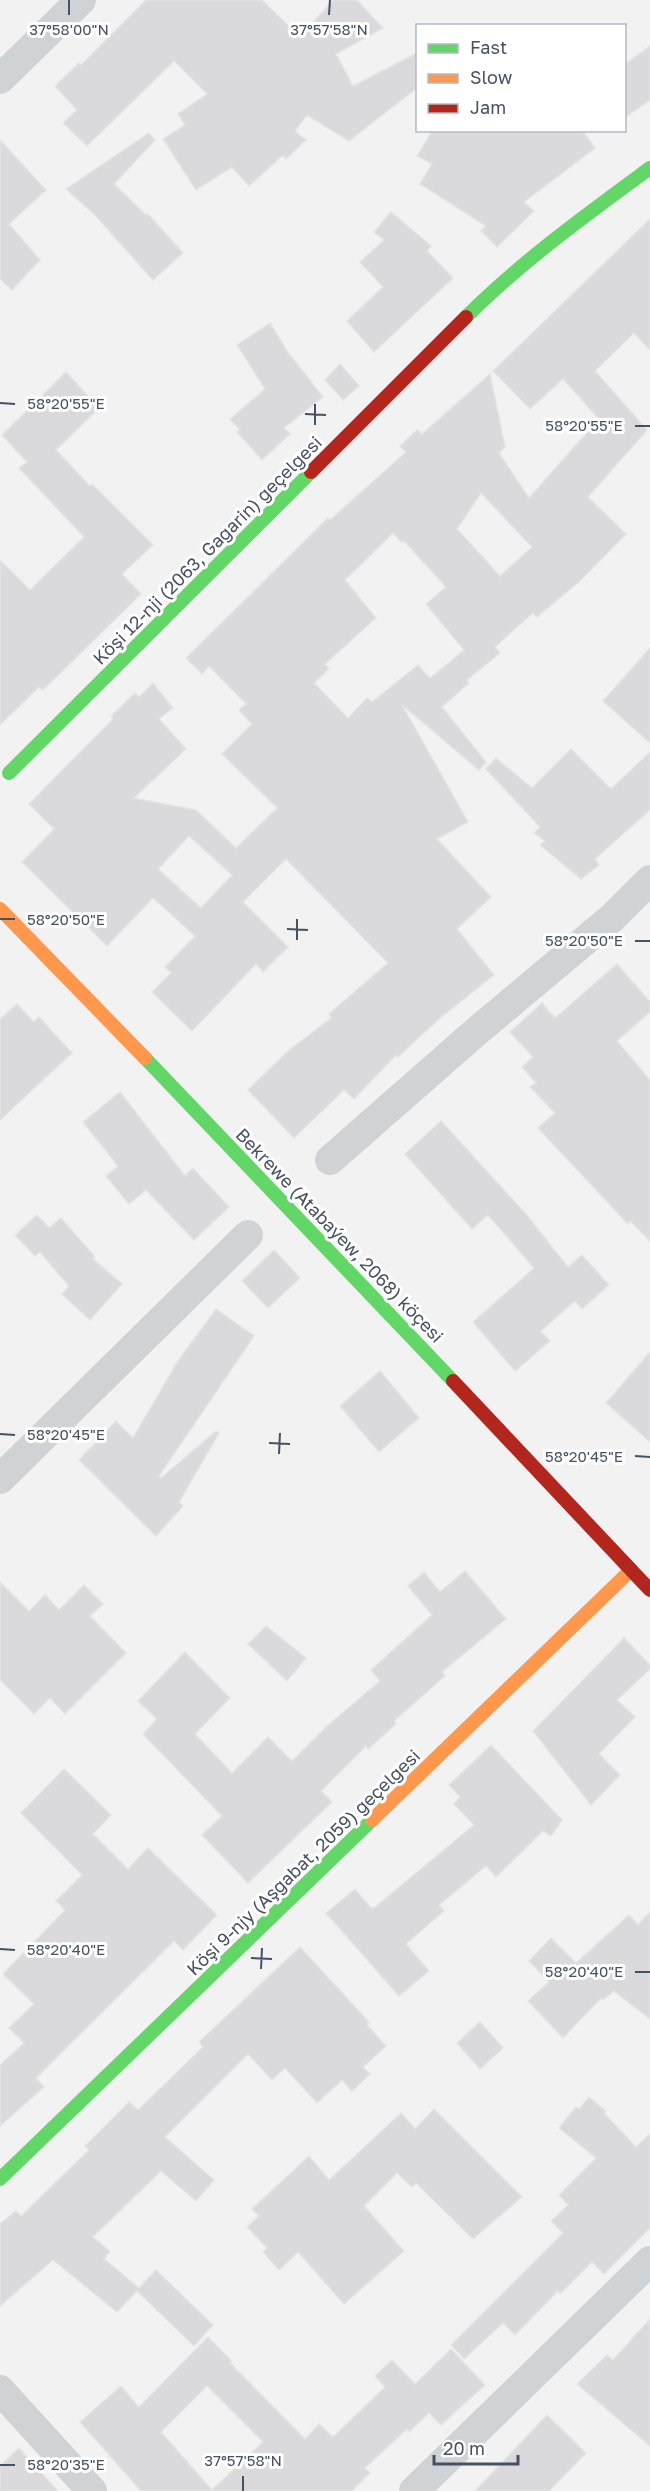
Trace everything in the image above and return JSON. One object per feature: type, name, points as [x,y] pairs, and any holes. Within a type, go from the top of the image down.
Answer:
[{"type":"street","points":[[0,80],[81,0]]},
{"type":"street","name":"Köşi 12-nji (2063, Gagarin) geçelgesi","points":[[9,773],[495,288],[579,220],[650,168]]},
{"type":"street","points":[[330,1160],[477,1030],[613,917],[650,880]]},
{"type":"street","name":"Bekrewe (Atabaýew, 2068) köçesi","points":[[0,909],[284,1201],[650,1590]]},
{"type":"street","points":[[0,1479],[248,1235]]},
{"type":"street","name":"Köşi 9-njy (Aşgabat, 2059) geçelgesi","points":[[0,2179],[631,1570]]},
{"type":"street","points":[[414,2491],[650,2261]]},
{"type":"street","points":[[0,2390],[92,2491]]},
{"type":"building","points":[[146,0],[262,0],[300,37],[333,0],[357,0],[383,28],[336,54],[353,86],[416,54],[416,89],[349,141],[307,115],[295,131],[306,140],[286,159],[283,155],[249,186],[232,167],[196,190],[163,139],[185,125],[178,114],[207,94],[174,61],[87,146],[63,123],[77,110],[55,86],[79,63],[81,65]]},
{"type":"building","points":[[650,46],[650,100],[626,117],[626,64]]},
{"type":"building","points":[[432,132],[583,132],[595,148],[524,202],[534,211],[497,247],[481,231],[486,226],[420,184],[432,164],[417,156]]},
{"type":"building","points":[[149,133],[155,140],[114,184],[146,215],[148,214],[183,253],[153,280],[95,215],[66,189]]},
{"type":"building","points":[[0,140],[46,190],[9,224],[40,260],[12,290],[0,279]]},
{"type":"building","points":[[391,212],[431,246],[427,251],[453,278],[374,352],[347,321],[383,287],[360,262],[384,240],[374,232]]},
{"type":"building","points":[[650,219],[650,350],[634,333],[595,371],[647,430],[588,497],[626,534],[580,581],[537,617],[533,613],[495,647],[500,653],[467,680],[469,683],[442,707],[486,762],[479,770],[402,705],[468,822],[437,839],[491,897],[457,929],[494,975],[439,1019],[398,1057],[396,1055],[354,1099],[344,1090],[294,1138],[248,1090],[288,1051],[331,1018],[329,1014],[388,963],[286,859],[243,902],[288,947],[263,972],[256,964],[192,1031],[152,992],[171,973],[165,967],[195,936],[153,898],[107,946],[22,862],[54,829],[29,804],[113,719],[111,716],[135,693],[139,697],[153,683],[173,708],[159,719],[186,749],[134,798],[196,810],[236,848],[277,808],[222,754],[252,724],[239,710],[246,704],[209,666],[202,674],[186,658],[328,518],[330,520],[406,452],[400,446],[417,430],[422,434],[490,374],[505,447],[499,453],[529,498],[599,419],[563,379],[530,409],[493,371]],"holes":[[[481,493],[532,547],[500,576],[457,529]],[[393,533],[402,543],[404,541],[446,587],[426,604],[464,650],[430,678],[418,665],[372,702],[367,698],[348,718],[314,683],[329,669],[325,664],[376,618],[345,580]],[[189,836],[232,875],[201,908],[158,869]]]},
{"type":"building","points":[[270,323],[287,351],[323,397],[284,428],[290,434],[262,460],[237,432],[240,430],[230,419],[265,389],[237,345]]},
{"type":"building","points":[[340,364],[359,386],[343,400],[325,380]]},
{"type":"building","points":[[66,372],[99,408],[56,450],[90,486],[92,484],[153,545],[122,574],[141,594],[43,690],[39,687],[0,725],[0,560],[30,590],[84,537],[19,468],[27,462],[2,435]]},
{"type":"building","points":[[650,648],[650,743],[603,701]]},
{"type":"building","points":[[571,749],[611,789],[650,752],[650,810],[595,859],[599,865],[581,879],[540,845],[545,841],[534,833],[540,827],[486,769],[496,758],[532,788]]},
{"type":"building","points":[[617,964],[650,1002],[650,1012],[617,1041],[650,1080],[650,1241],[630,1221],[628,1224],[538,1128],[555,1113],[530,1087],[536,1083],[522,1067],[533,1057],[510,1032],[542,1003],[555,1018]]},
{"type":"building","points":[[17,1004],[34,1022],[39,1017],[72,1053],[0,1120],[0,1019]]},
{"type":"building","points":[[120,1092],[185,1176],[193,1168],[229,1207],[194,1240],[146,1190],[129,1204],[106,1176],[118,1166],[83,1122]]},
{"type":"building","points":[[441,1121],[526,1214],[568,1267],[582,1255],[609,1285],[582,1309],[575,1301],[541,1331],[550,1341],[515,1371],[473,1322],[534,1268],[488,1215],[472,1229],[405,1154]]},
{"type":"building","points":[[37,1215],[49,1228],[61,1218],[95,1257],[93,1259],[122,1284],[90,1320],[62,1294],[69,1286],[40,1252],[35,1256],[15,1235]]},
{"type":"building","points":[[274,1250],[300,1278],[268,1308],[242,1281]]},
{"type":"building","points":[[216,1309],[254,1336],[159,1476],[161,1478],[216,1431],[219,1433],[179,1502],[183,1506],[156,1536],[79,1460],[116,1421],[133,1438],[178,1361]]},
{"type":"building","points":[[650,1352],[650,1442],[606,1403]]},
{"type":"building","points":[[380,1371],[419,1418],[379,1452],[340,1406]]},
{"type":"building","points":[[465,1571],[506,1619],[442,1672],[445,1676],[394,1721],[396,1724],[368,1749],[366,1746],[321,1791],[332,1802],[248,1883],[202,1835],[222,1816],[143,1734],[157,1719],[138,1701],[185,1652],[230,1698],[195,1734],[232,1773],[268,1737],[292,1761],[326,1727],[380,1681],[371,1670],[432,1615],[408,1586],[424,1572],[440,1592]]},
{"type":"building","points":[[0,1582],[29,1611],[45,1595],[59,1610],[84,1585],[103,1604],[90,1616],[126,1653],[65,1714],[50,1698],[34,1714],[0,1680]]},
{"type":"building","points":[[266,1626],[306,1658],[287,1681],[248,1644]]},
{"type":"building","points":[[624,1638],[650,1665],[650,1669],[617,1700],[635,1717],[599,1754],[620,1775],[591,1805],[533,1731]]},
{"type":"building","points":[[491,1745],[562,1820],[551,1836],[543,1831],[496,1877],[486,1866],[439,1905],[444,1911],[406,1944],[429,1971],[399,1996],[326,1913],[355,1889],[371,1908],[374,1908],[474,1825],[454,1804],[460,1797],[449,1785]]},
{"type":"building","points":[[64,1769],[111,1815],[93,1834],[128,1869],[148,1848],[217,1915],[183,1950],[174,1941],[36,2078],[44,2087],[0,2126],[0,2065],[24,2043],[9,2028],[34,2004],[3,1974],[65,1910],[56,1901],[82,1875],[21,1813]]},
{"type":"building","points":[[650,1912],[650,2019],[614,1991],[603,2000],[601,1998],[563,2038],[528,2001],[549,1982],[529,1961],[551,1938],[576,1963],[629,1915],[638,1925]]},
{"type":"building","points":[[300,1947],[369,2022],[367,2025],[386,2046],[363,2067],[370,2074],[352,2091],[342,2080],[317,2103],[285,2068],[272,2080],[248,2054],[165,2137],[214,2180],[196,2201],[161,2171],[93,2237],[110,2251],[104,2259],[139,2288],[156,2270],[213,2325],[194,2346],[137,2291],[117,2312],[53,2260],[0,2306],[0,2224],[16,2211],[21,2216],[89,2150],[85,2146],[129,2102],[138,2110],[203,2047],[199,2042]]},
{"type":"building","points":[[480,2022],[503,2048],[480,2069],[457,2043]]},
{"type":"building","points":[[589,2097],[606,2111],[604,2113],[636,2147],[650,2134],[650,2228],[604,2274],[592,2262],[560,2294],[558,2291],[515,2335],[503,2323],[464,2359],[451,2345],[563,2233],[551,2221],[568,2205],[559,2195],[596,2158],[559,2128],[576,2107],[579,2109]]},
{"type":"building","points":[[434,2109],[522,2197],[473,2239],[416,2183],[412,2187],[397,2173],[364,2206],[404,2251],[344,2304],[298,2252],[279,2270],[263,2252],[267,2248],[247,2227],[259,2216],[252,2209],[309,2156],[329,2180],[401,2113],[415,2129]]},
{"type":"building","points":[[650,2319],[650,2446],[577,2384],[607,2355],[613,2360]]},
{"type":"building","points":[[208,2337],[232,2361],[230,2363],[305,2439],[319,2424],[333,2437],[385,2387],[375,2376],[392,2360],[415,2384],[451,2349],[485,2385],[441,2425],[429,2413],[409,2432],[407,2429],[365,2468],[370,2473],[352,2491],[141,2491],[80,2422],[121,2386],[139,2407]],"holes":[[[207,2386],[263,2442],[212,2490],[161,2432]]]},
{"type":"building","points":[[547,2415],[586,2453],[549,2491],[475,2491]]},
{"type":"building","points":[[19,2448],[58,2491],[0,2491],[0,2466]]},
{"type":"traffic: fast","points":[[466,317],[532,258],[650,168]]},
{"type":"traffic: fast","points":[[9,773],[311,472]]},
{"type":"traffic: fast","points":[[145,1058],[453,1381]]},
{"type":"traffic: fast","points":[[0,2179],[372,1820]]},
{"type":"traffic: slow","points":[[0,909],[145,1058]]},
{"type":"traffic: slow","points":[[372,1820],[631,1570]]},
{"type":"traffic: jam","points":[[311,472],[466,317]]},
{"type":"traffic: jam","points":[[453,1381],[650,1590]]}]
